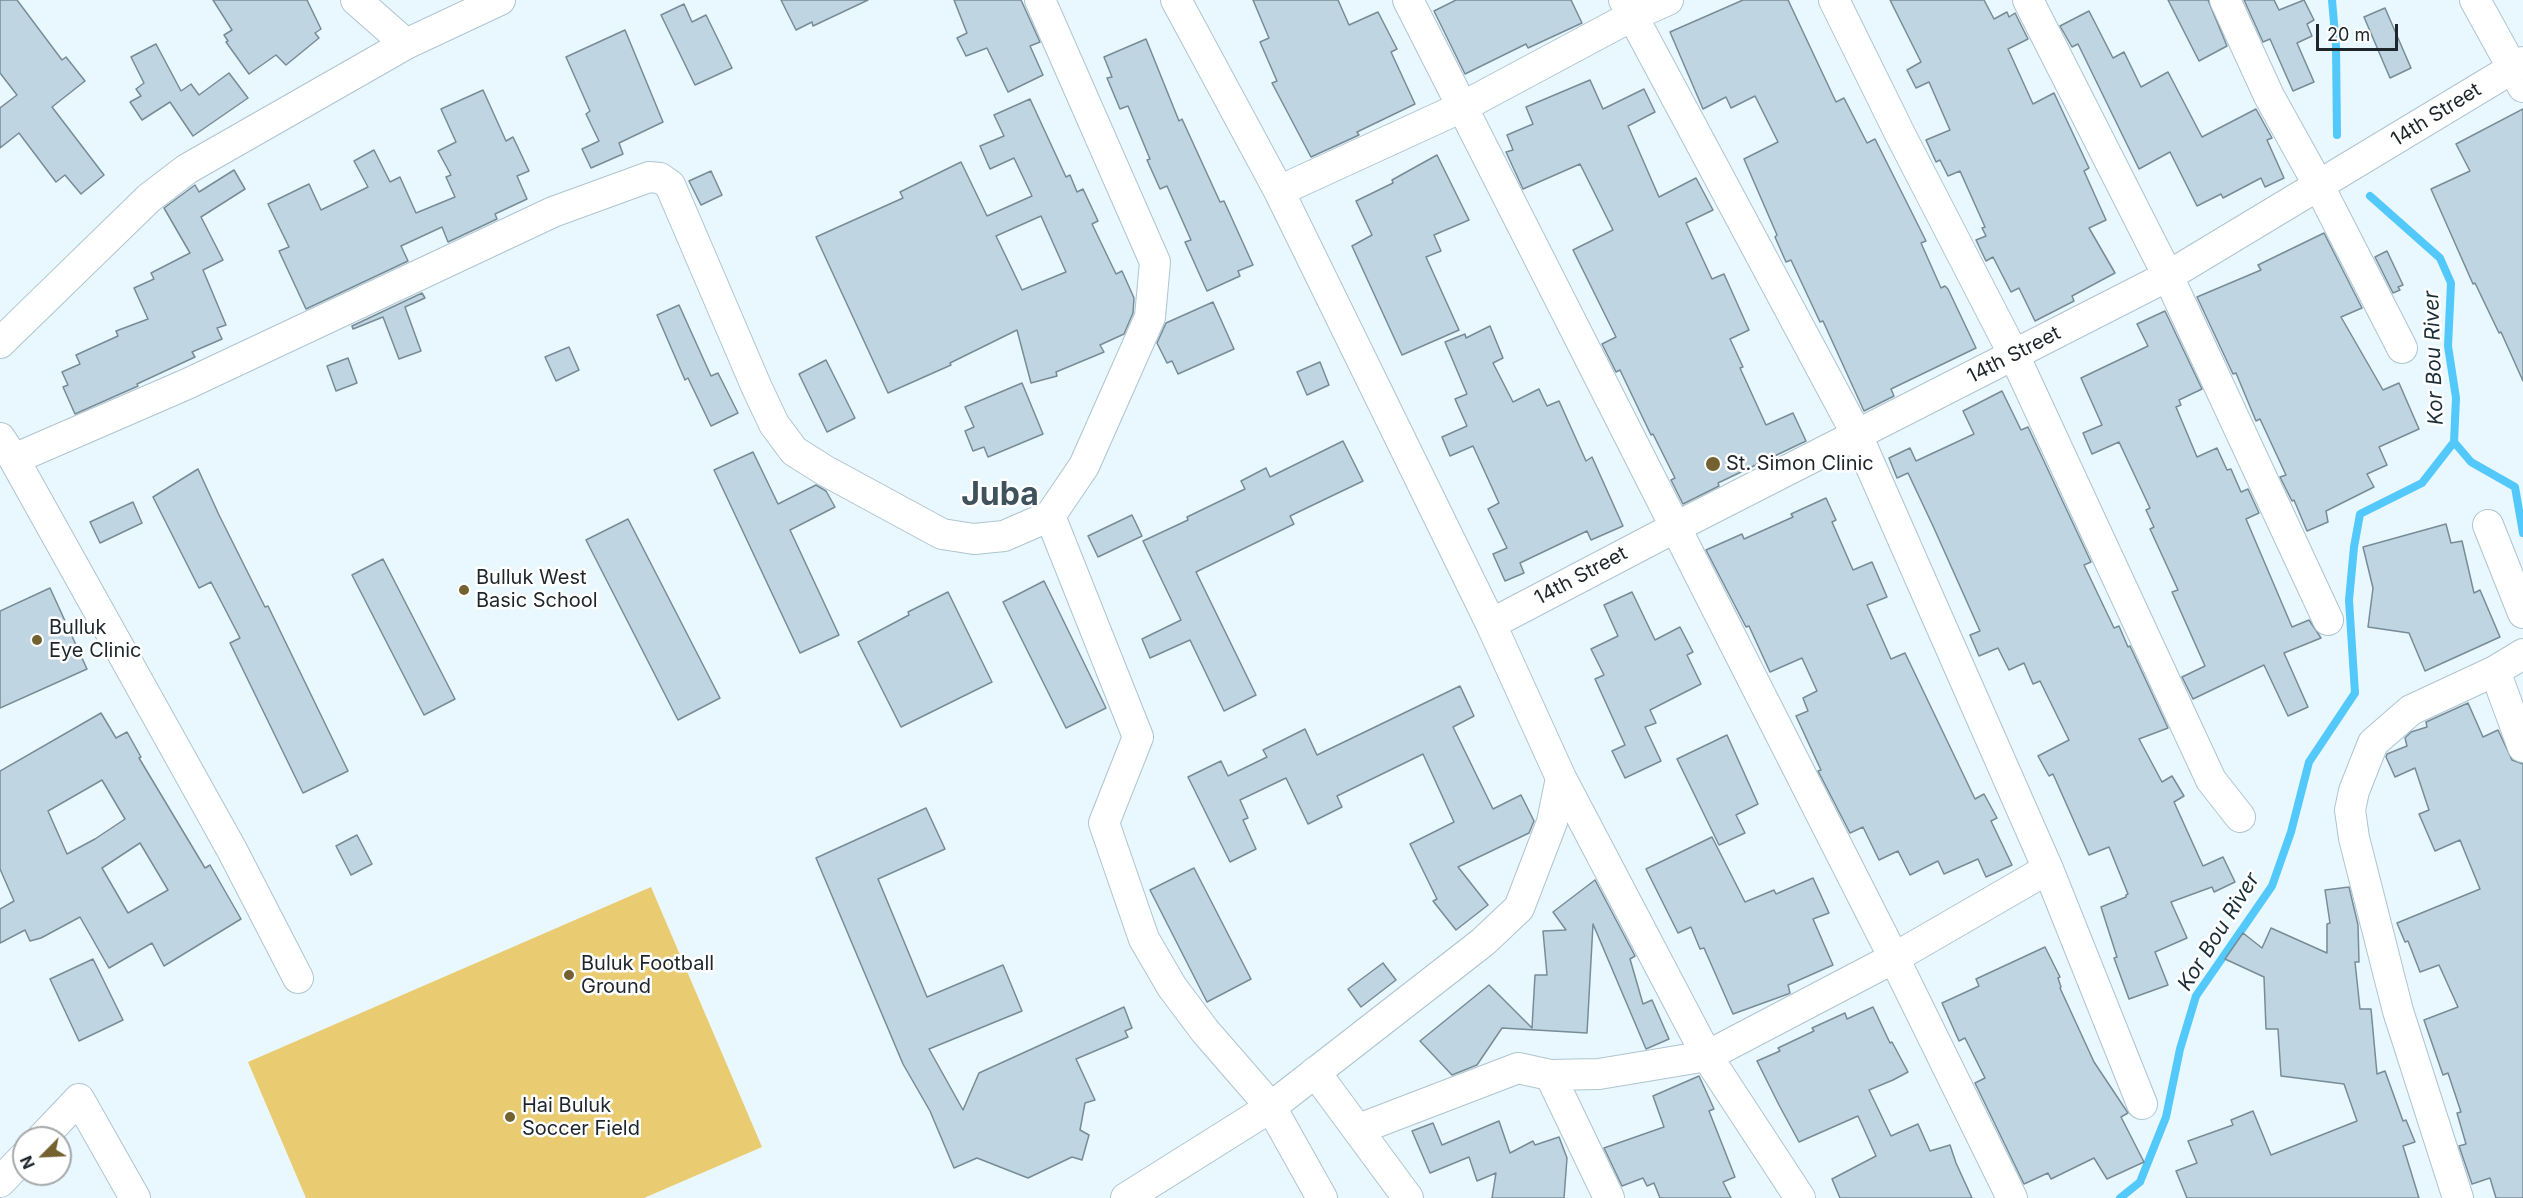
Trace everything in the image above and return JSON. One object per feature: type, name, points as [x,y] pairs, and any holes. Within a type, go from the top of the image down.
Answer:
[{"type":"street","points":[[356,0],[406,44]]},
{"type":"street","points":[[0,343],[150,198],[187,169],[406,44],[500,0]]},
{"type":"street","points":[[298,978],[232,850],[7,448],[187,384],[553,212],[649,177],[660,178],[670,185],[757,388],[774,424],[794,451],[824,470],[942,534],[974,539],[1004,536],[1050,516],[1084,466],[1150,317],[1155,262],[1040,0]]},
{"type":"street","points":[[1176,0],[1279,191],[1491,624],[1561,778],[1707,1056],[1800,1198]]},
{"type":"street","points":[[1408,0],[1894,958],[2012,1198]]},
{"type":"street","points":[[1279,191],[1462,107],[1628,8],[1668,0]]},
{"type":"street","points":[[1834,0],[2014,355],[2211,780],[2240,817]]},
{"type":"street","points":[[2028,0],[2169,276],[2328,620]]},
{"type":"street","points":[[2224,0],[2269,96],[2319,186],[2402,348]]},
{"type":"street","points":[[2475,0],[2519,72]]},
{"type":"street","points":[[1628,8],[1857,435],[2048,869],[2142,1104]]},
{"type":"street","name":"14th Street","points":[[1491,624],[1674,528],[2169,276],[2319,186],[2519,72]]},
{"type":"street","points":[[1050,516],[1138,737],[1104,824],[1143,939],[1172,987],[1205,1031],[1271,1107],[1322,1198]]},
{"type":"street","points":[[2488,525],[2523,613]]},
{"type":"street","points":[[2458,1198],[2398,1011],[2354,837],[2350,810],[2354,791],[2373,742],[2410,710],[2495,671],[2523,654]]},
{"type":"street","points":[[2495,671],[2523,747]]},
{"type":"street","points":[[1126,1198],[1271,1107],[1483,942],[1519,908],[1552,822],[1561,778]]},
{"type":"street","points":[[1359,1130],[1518,1068],[1551,1075],[1599,1074],[1707,1056],[1894,958],[2048,869]]},
{"type":"street","points":[[1315,1072],[1408,1198]]},
{"type":"street","points":[[1551,1075],[1609,1198]]},
{"type":"street","points":[[53,1126],[79,1099],[135,1198]]},
{"type":"street","points":[[0,1182],[12,1170]]},
{"type":"shaded area","name":"Buluk Football Ground","points":[[651,887],[762,1147],[644,1198],[306,1198],[248,1062]]},
{"type":"building","points":[[0,0],[17,0],[62,60],[66,57],[85,81],[52,107],[104,175],[81,194],[65,175],[56,182],[19,133],[0,148],[0,108],[17,95],[0,73]]},
{"type":"building","points":[[213,0],[307,0],[321,29],[315,33],[319,38],[286,65],[276,55],[249,74],[226,42],[228,41],[224,35],[232,30]]},
{"type":"building","points":[[781,0],[868,0],[813,26],[812,22],[796,30]]},
{"type":"building","points":[[954,0],[1021,0],[1040,42],[1030,46],[1043,75],[1008,92],[987,48],[966,56],[957,38],[967,33]]},
{"type":"building","points":[[1253,0],[1338,0],[1349,25],[1378,12],[1397,49],[1391,52],[1415,104],[1357,132],[1359,135],[1311,157],[1272,83],[1277,81],[1260,42],[1269,38]]},
{"type":"building","points":[[1456,0],[1571,0],[1582,23],[1528,48],[1526,44],[1465,74],[1434,11]]},
{"type":"building","points":[[1743,0],[1788,0],[1836,102],[1844,98],[1867,143],[1875,139],[1926,241],[1921,243],[1941,288],[1945,286],[1948,289],[1976,348],[1891,389],[1894,396],[1864,411],[1823,321],[1820,322],[1791,260],[1786,262],[1775,237],[1777,235],[1744,159],[1778,142],[1755,96],[1731,108],[1726,97],[1703,109],[1670,32]]},
{"type":"building","points":[[1890,0],[1984,0],[1994,19],[2007,12],[2009,17],[2015,13],[2028,39],[2008,49],[2033,104],[2054,93],[2089,168],[2084,171],[2106,220],[2089,228],[2115,273],[2072,296],[2074,301],[2035,321],[2019,288],[2011,292],[1993,257],[1986,261],[1976,240],[1986,236],[1982,228],[1985,227],[1960,171],[1948,176],[1940,160],[1936,162],[1926,140],[1950,130],[1929,82],[1916,88],[1907,70],[1921,62]]},
{"type":"building","points":[[2168,0],[2208,0],[2227,46],[2199,61]]},
{"type":"building","points":[[2244,0],[2274,0],[2279,10],[2304,0],[2314,20],[2307,24],[2312,36],[2297,43],[2314,82],[2293,91],[2270,39],[2263,42]]},
{"type":"building","points":[[684,4],[692,22],[706,15],[732,68],[695,85],[661,15]]},
{"type":"building","points":[[2385,8],[2411,68],[2390,78],[2364,17]]},
{"type":"building","points":[[2089,11],[2113,58],[2124,52],[2141,87],[2168,72],[2202,137],[2256,109],[2272,138],[2267,140],[2284,178],[2265,187],[2261,178],[2223,198],[2221,194],[2197,206],[2170,152],[2139,169],[2078,44],[2072,47],[2060,26]]},
{"type":"building","points":[[625,30],[663,122],[619,143],[623,154],[591,168],[582,149],[599,141],[586,114],[590,111],[566,57]]},
{"type":"building","points":[[1146,39],[1179,121],[1182,119],[1220,202],[1224,201],[1253,265],[1238,271],[1240,276],[1207,291],[1185,242],[1191,240],[1167,186],[1160,189],[1128,106],[1120,109],[1107,78],[1112,77],[1104,57]]},
{"type":"building","points":[[156,44],[181,91],[191,84],[199,95],[229,73],[248,98],[193,136],[170,102],[142,120],[130,102],[141,96],[136,89],[144,83],[131,57]]},
{"type":"building","points":[[1590,80],[1603,109],[1644,89],[1655,112],[1628,126],[1659,197],[1696,178],[1713,210],[1686,223],[1712,279],[1724,274],[1749,330],[1730,339],[1743,367],[1740,368],[1766,425],[1793,413],[1806,441],[1718,483],[1719,486],[1683,504],[1671,480],[1675,478],[1653,434],[1651,435],[1620,370],[1616,372],[1602,344],[1616,337],[1573,250],[1613,230],[1580,164],[1523,189],[1506,152],[1513,150],[1507,135],[1533,124],[1526,107]]},
{"type":"building","points":[[483,90],[506,141],[513,137],[529,171],[517,176],[527,199],[495,214],[497,219],[448,242],[442,227],[401,246],[408,261],[306,309],[279,251],[289,247],[268,204],[309,184],[321,210],[368,187],[354,161],[374,150],[390,182],[400,177],[416,213],[455,197],[446,177],[451,175],[438,151],[456,142],[441,109]]},
{"type":"building","points":[[1030,99],[1066,177],[1070,175],[1077,192],[1083,189],[1098,221],[1092,224],[1116,274],[1122,271],[1134,298],[1133,313],[1124,334],[1100,345],[1104,352],[1056,372],[1057,376],[1031,383],[1017,330],[950,363],[951,365],[888,393],[816,237],[903,198],[900,192],[961,162],[987,216],[1032,196],[1014,158],[990,169],[980,146],[1004,136],[994,115]],"holes":[[[1041,216],[1066,272],[1022,290],[996,236]]]},
{"type":"building","points":[[2523,109],[2523,381],[2501,332],[2499,333],[2475,283],[2473,284],[2431,189],[2470,171],[2456,144]]},
{"type":"building","points":[[1437,155],[1469,220],[1434,235],[1441,251],[1426,257],[1459,330],[1402,355],[1352,246],[1372,235],[1356,201],[1393,183],[1392,180]]},
{"type":"building","points":[[234,170],[245,189],[201,217],[223,260],[203,270],[226,325],[217,328],[222,339],[192,352],[195,357],[75,414],[63,387],[68,385],[62,372],[80,364],[76,355],[118,336],[116,331],[148,319],[134,288],[154,279],[151,273],[190,253],[164,208],[195,185],[199,192]]},
{"type":"building","points":[[711,171],[722,195],[701,205],[689,181]]},
{"type":"building","points":[[2324,233],[2362,308],[2341,317],[2383,390],[2399,383],[2419,429],[2379,447],[2387,465],[2367,474],[2374,487],[2326,511],[2328,522],[2307,531],[2294,500],[2292,501],[2280,477],[2286,475],[2260,419],[2256,421],[2236,373],[2233,374],[2197,297],[2261,270],[2258,265]]},
{"type":"building","points":[[2387,251],[2403,285],[2398,287],[2400,290],[2393,293],[2375,257]]},
{"type":"building","points":[[422,293],[425,298],[405,307],[421,351],[399,359],[383,317],[353,329],[352,326]]},
{"type":"building","points":[[1213,302],[1234,349],[1178,374],[1172,361],[1167,363],[1157,343],[1166,323]]},
{"type":"building","points":[[679,305],[711,376],[718,373],[738,413],[711,426],[688,378],[685,380],[657,315]]},
{"type":"building","points":[[2165,311],[2202,389],[2179,400],[2181,405],[2176,407],[2197,457],[2217,448],[2227,470],[2231,469],[2241,492],[2248,489],[2259,513],[2246,519],[2292,627],[2309,620],[2321,638],[2284,653],[2308,707],[2288,716],[2264,665],[2193,699],[2182,677],[2205,666],[2172,592],[2178,590],[2150,529],[2154,527],[2146,510],[2150,508],[2119,442],[2092,454],[2083,433],[2102,425],[2081,378],[2148,346],[2137,324]]},
{"type":"building","points":[[1490,326],[1503,358],[1493,363],[1513,402],[1539,389],[1547,406],[1559,401],[1586,461],[1592,457],[1623,526],[1591,540],[1587,531],[1520,563],[1524,573],[1505,581],[1493,554],[1507,548],[1488,509],[1499,503],[1473,446],[1450,456],[1442,437],[1467,426],[1455,399],[1467,394],[1445,342],[1465,334],[1466,338]]},
{"type":"building","points":[[569,347],[579,370],[556,381],[545,357]]},
{"type":"building","points":[[348,358],[357,383],[336,391],[327,366]]},
{"type":"building","points":[[826,360],[855,418],[827,432],[799,374]]},
{"type":"building","points":[[1320,362],[1329,385],[1307,395],[1297,372]]},
{"type":"building","points":[[1022,383],[1043,434],[988,457],[984,447],[973,451],[965,431],[974,427],[965,407]]},
{"type":"building","points":[[2002,391],[2021,430],[2028,427],[2091,562],[2084,565],[2114,628],[2119,626],[2128,647],[2130,646],[2168,728],[2139,739],[2162,782],[2172,776],[2184,796],[2174,802],[2203,866],[2223,857],[2235,882],[2214,892],[2212,887],[2171,902],[2187,938],[2155,952],[2168,985],[2129,999],[2114,958],[2117,957],[2101,907],[2126,897],[2128,894],[2109,847],[2089,855],[2053,774],[2049,776],[2038,756],[2069,740],[2040,681],[2033,684],[2024,663],[2009,670],[1998,648],[1979,656],[1970,635],[1980,631],[1933,526],[1908,473],[1897,478],[1889,458],[1910,448],[1916,461],[1974,434],[1963,411]]},
{"type":"building","points":[[1343,441],[1363,481],[1290,516],[1294,524],[1196,572],[1256,695],[1224,711],[1190,640],[1150,658],[1142,639],[1181,620],[1143,541],[1245,489],[1241,481],[1266,468],[1270,477]]},
{"type":"building","points":[[753,452],[778,504],[816,485],[826,491],[835,507],[790,530],[839,635],[800,653],[714,470]]},
{"type":"building","points":[[198,469],[348,771],[303,793],[230,643],[240,638],[211,582],[199,588],[153,497]]},
{"type":"building","points":[[1826,498],[1836,520],[1832,522],[1853,570],[1872,562],[1887,597],[1867,605],[1891,659],[1905,653],[1975,799],[1984,794],[1997,818],[1991,821],[2012,865],[1986,877],[1978,859],[1944,874],[1938,861],[1910,875],[1898,851],[1879,860],[1863,827],[1850,833],[1818,771],[1821,770],[1796,716],[1808,711],[1803,698],[1817,691],[1802,658],[1770,672],[1749,626],[1746,627],[1706,550],[1742,534],[1744,539],[1793,517],[1791,514]]},
{"type":"building","points":[[133,502],[142,523],[100,543],[90,522]]},
{"type":"building","points":[[1132,515],[1142,536],[1098,557],[1088,536]]},
{"type":"building","points":[[628,519],[720,698],[678,720],[586,540]]},
{"type":"building","points":[[2446,524],[2451,543],[2462,541],[2474,593],[2480,590],[2500,637],[2425,671],[2409,633],[2368,627],[2373,588],[2363,547]]},
{"type":"building","points":[[383,559],[455,699],[424,715],[352,575]]},
{"type":"building","points":[[1044,581],[1106,708],[1066,728],[1003,602]]},
{"type":"building","name":"Bulluk Eye Clinic","points":[[50,588],[87,669],[0,708],[0,611]]},
{"type":"building","points":[[948,592],[992,682],[901,727],[858,642],[909,615],[908,612]]},
{"type":"building","points":[[1632,592],[1655,640],[1680,627],[1693,652],[1687,655],[1701,684],[1650,710],[1656,723],[1645,727],[1661,761],[1625,778],[1612,751],[1625,745],[1595,679],[1604,675],[1591,649],[1618,636],[1604,605]]},
{"type":"building","points":[[1460,686],[1474,716],[1453,727],[1493,809],[1521,795],[1534,821],[1529,833],[1458,867],[1488,905],[1456,930],[1433,901],[1437,899],[1410,844],[1454,822],[1423,754],[1337,796],[1342,807],[1308,824],[1286,778],[1240,800],[1248,818],[1243,820],[1256,849],[1230,862],[1188,777],[1221,761],[1228,776],[1267,757],[1263,750],[1305,729],[1317,755]]},
{"type":"building","points":[[2468,703],[2483,737],[2498,730],[2512,760],[2523,764],[2523,1198],[2496,1198],[2490,1178],[2472,1184],[2459,1146],[2466,1144],[2457,1113],[2461,1112],[2448,1073],[2443,1075],[2424,1020],[2458,1007],[2439,965],[2420,972],[2408,941],[2405,942],[2397,923],[2480,889],[2460,840],[2435,851],[2419,814],[2429,810],[2415,768],[2395,777],[2386,757],[2387,754],[2407,746],[2405,738],[2411,732],[2427,727],[2426,722]]},
{"type":"building","points":[[101,713],[116,738],[127,732],[141,757],[139,758],[205,868],[210,865],[241,919],[164,966],[152,943],[109,968],[80,917],[41,938],[30,941],[25,930],[0,943],[0,909],[14,901],[0,869],[0,771]],"holes":[[[102,780],[125,819],[67,854],[48,811]],[[140,843],[168,890],[128,913],[102,868]]]},
{"type":"building","points":[[1727,735],[1758,804],[1736,815],[1745,833],[1719,845],[1677,759]]},
{"type":"building","points":[[926,808],[945,849],[878,879],[927,997],[1003,965],[1022,1011],[929,1049],[963,1110],[979,1073],[1124,1007],[1132,1028],[1125,1031],[1128,1037],[1076,1059],[1095,1100],[1085,1103],[1080,1130],[1089,1135],[1082,1160],[1072,1157],[1028,1178],[977,1158],[954,1168],[930,1111],[903,1064],[816,858]]},
{"type":"building","points":[[357,835],[372,864],[351,875],[336,846]]},
{"type":"building","points":[[1712,837],[1745,902],[1774,890],[1776,894],[1813,878],[1829,913],[1813,919],[1833,965],[1788,985],[1790,993],[1788,994],[1733,1014],[1704,948],[1700,949],[1691,927],[1678,933],[1646,869]]},
{"type":"building","points":[[1194,868],[1251,979],[1207,1002],[1150,890]]},
{"type":"building","points":[[1595,880],[1635,956],[1630,959],[1643,1004],[1652,1000],[1669,1039],[1646,1049],[1593,924],[1587,1033],[1502,1028],[1477,1065],[1452,1075],[1420,1041],[1489,985],[1532,1028],[1535,975],[1547,975],[1543,931],[1566,930],[1553,912]]},
{"type":"building","points":[[2349,887],[2358,925],[2359,962],[2355,962],[2360,1009],[2371,1009],[2377,1074],[2385,1071],[2403,1121],[2406,1120],[2415,1142],[2403,1146],[2419,1198],[2187,1198],[2176,1171],[2197,1163],[2188,1141],[2233,1125],[2231,1120],[2253,1111],[2271,1155],[2357,1121],[2344,1084],[2281,1076],[2278,1029],[2266,1029],[2264,977],[2225,959],[2243,933],[2262,948],[2271,928],[2327,953],[2327,924],[2330,923],[2325,890]]},
{"type":"building","points":[[2045,947],[2060,977],[2058,978],[2060,988],[2094,1062],[2128,1113],[2121,1117],[2144,1162],[2107,1179],[2094,1158],[2051,1179],[2048,1173],[2024,1184],[1975,1083],[1985,1078],[1965,1038],[1959,1041],[1942,1003],[1979,986],[1976,979]]},
{"type":"building","points":[[93,959],[123,1020],[79,1041],[50,979]]},
{"type":"building","points":[[1383,963],[1396,980],[1361,1007],[1348,989]]},
{"type":"building","points":[[1873,1007],[1890,1043],[1892,1042],[1908,1072],[1869,1090],[1891,1136],[1918,1124],[1930,1151],[1950,1145],[1972,1198],[1840,1198],[1832,1179],[1876,1156],[1858,1116],[1799,1142],[1779,1105],[1757,1061],[1780,1051],[1778,1048],[1814,1031],[1812,1028],[1845,1013],[1847,1019]]},
{"type":"building","points":[[1699,1076],[1714,1109],[1709,1111],[1735,1177],[1723,1182],[1731,1198],[1660,1198],[1654,1183],[1647,1186],[1643,1178],[1622,1186],[1604,1148],[1664,1127],[1653,1096]]},
{"type":"building","points":[[1499,1121],[1510,1153],[1533,1141],[1535,1145],[1559,1137],[1567,1158],[1564,1198],[1492,1198],[1496,1173],[1477,1181],[1469,1157],[1430,1173],[1412,1131],[1433,1123],[1442,1145]]},
{"type":"waterway","points":[[2332,0],[2336,46],[2337,135]]},
{"type":"waterway","name":"Kor Bou River","points":[[2120,1198],[2140,1182],[2166,1117],[2180,1049],[2196,996],[2272,886],[2291,832],[2309,762],[2355,693],[2349,600],[2360,514],[2422,483],[2454,442],[2456,398],[2448,346],[2451,283],[2440,258],[2370,196]]},
{"type":"waterway","points":[[2454,442],[2471,462],[2515,487],[2523,533]]},
{"type":"place","name":"St. Simon Clinic","points":[[1713,464]]},
{"type":"place","name":"Bulluk West Basic School","points":[[464,590]]},
{"type":"place","name":"Bulluk Eye Clinic","points":[[37,640]]},
{"type":"place","name":"Buluk Football Ground","points":[[569,975]]},
{"type":"place","name":"Hai Buluk Soccer Field","points":[[510,1117]]},
{"type":"district","name":"Juba","points":[[1000,495]]}]
